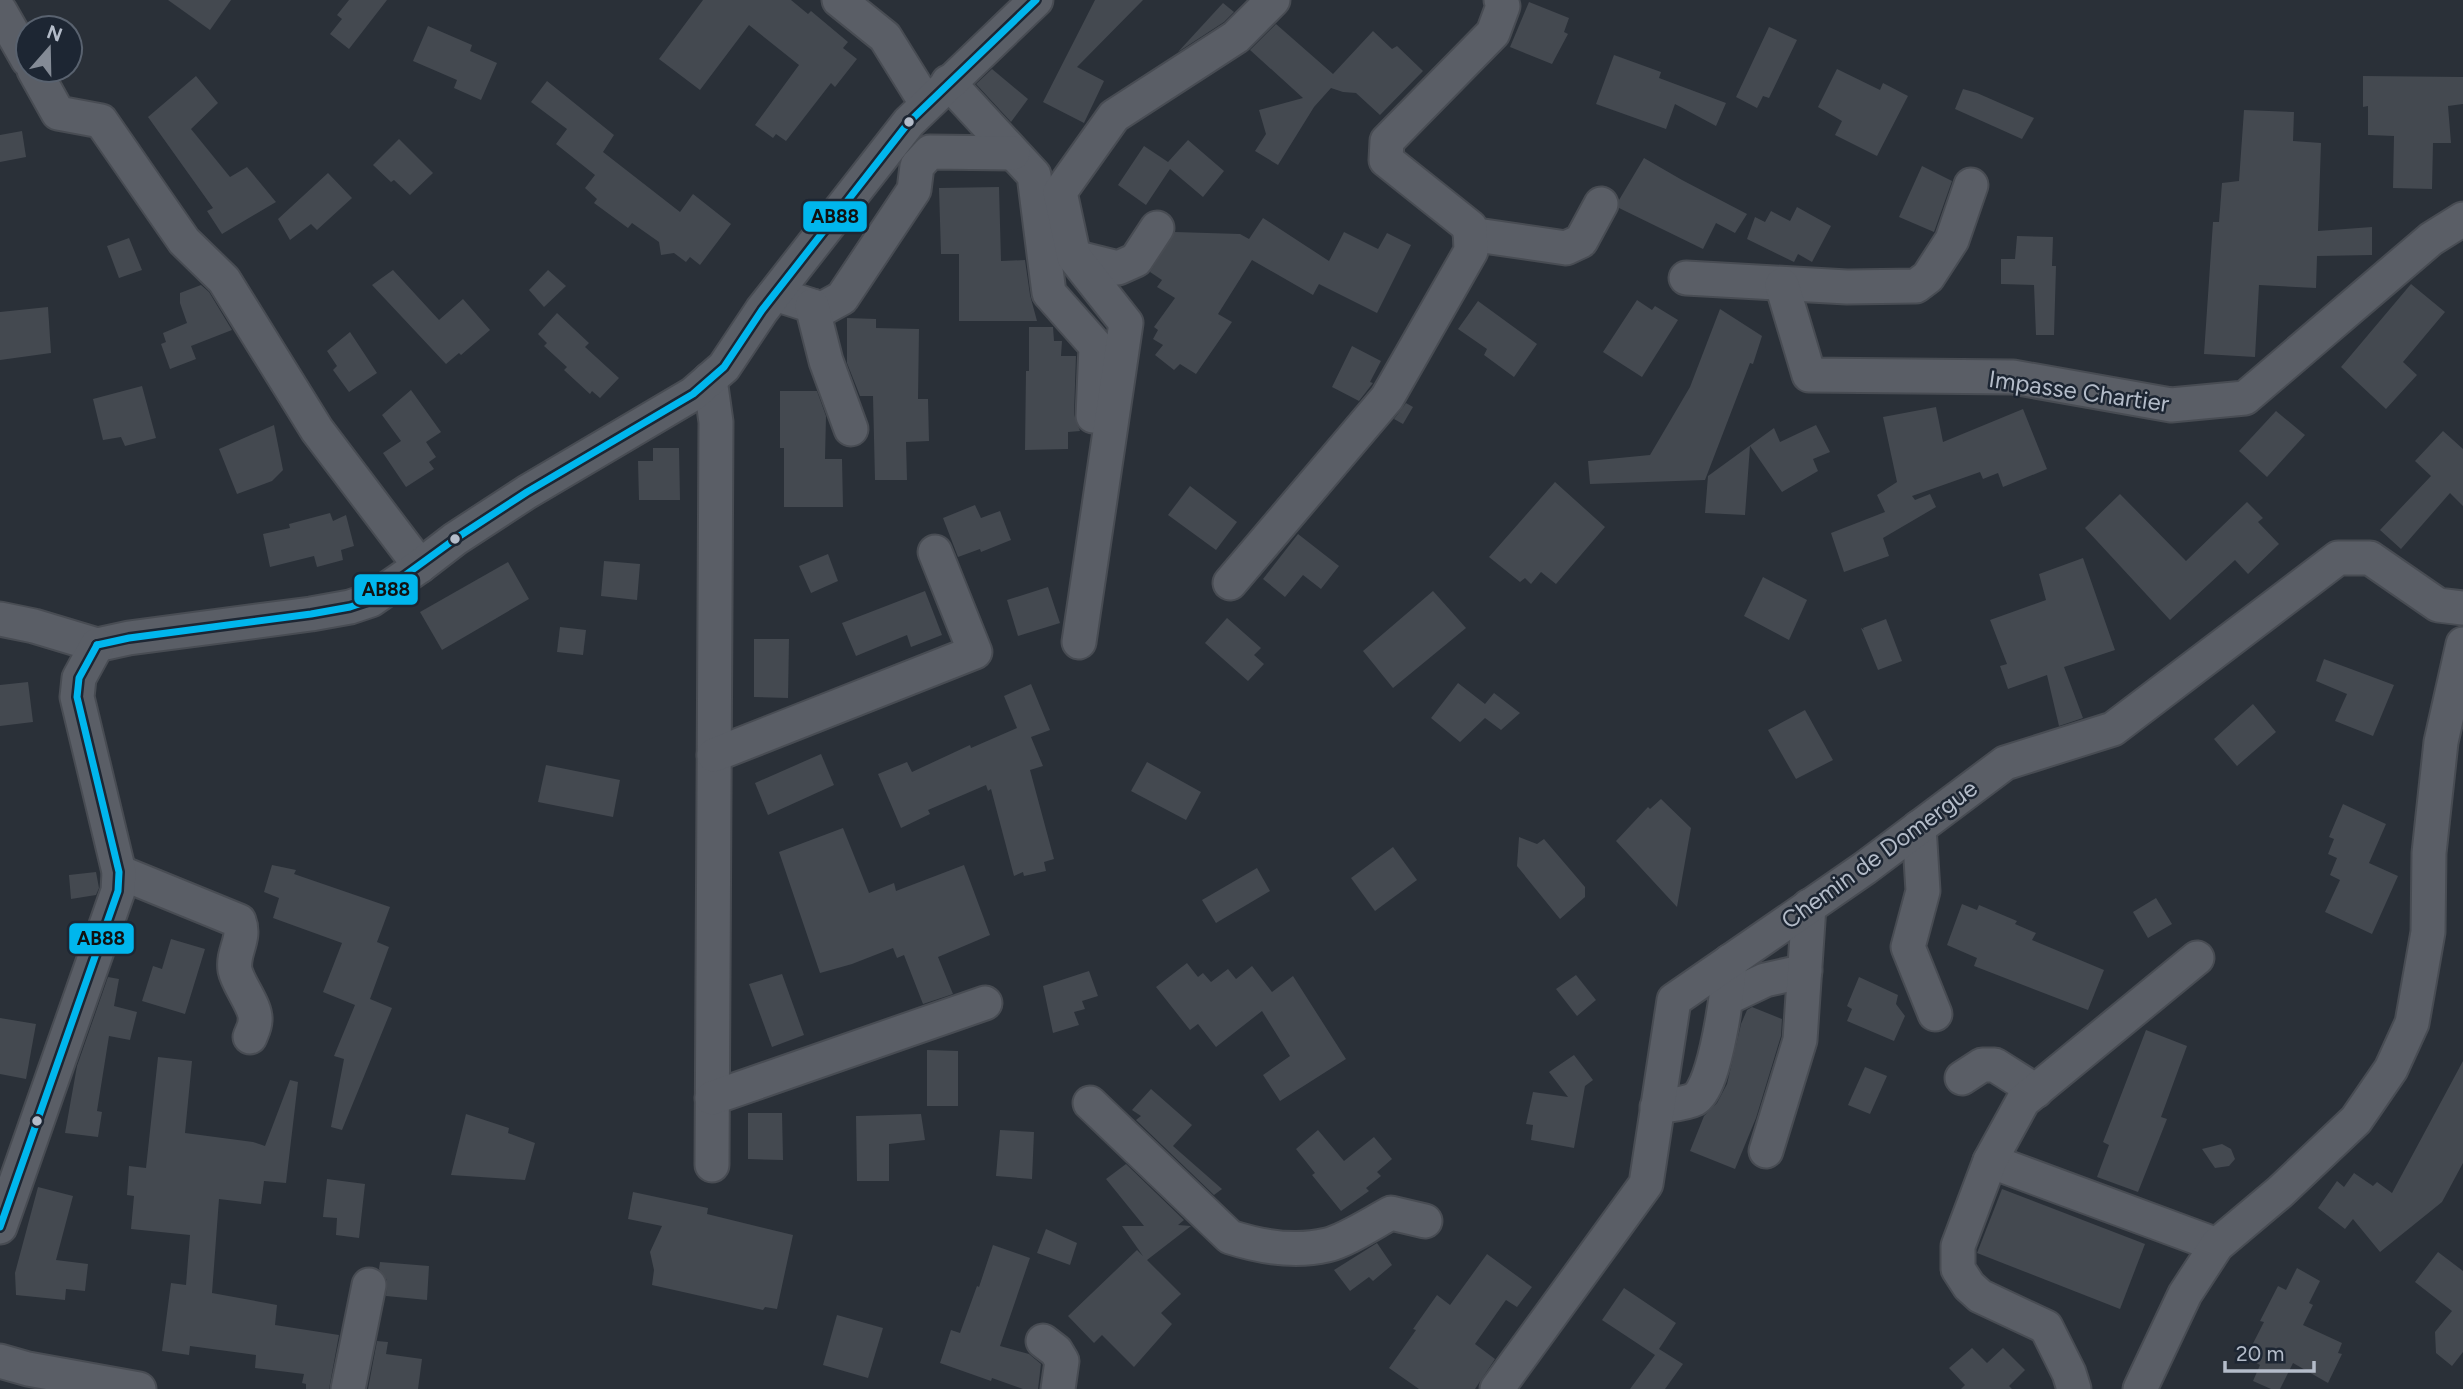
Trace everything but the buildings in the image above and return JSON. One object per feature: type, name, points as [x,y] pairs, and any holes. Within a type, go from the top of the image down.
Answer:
[{"type":"street","points":[[839,0],[885,37],[937,93],[1013,153],[1034,175],[1049,293],[1096,346],[1093,437]]},
{"type":"street","points":[[0,619],[97,645],[129,638],[350,607],[371,600],[516,499],[693,394],[724,367],[775,294],[909,122],[1036,0]]},
{"type":"street","points":[[1079,642],[1126,323],[1073,257],[1060,192],[1114,116],[1236,37],[1273,0]]},
{"type":"street","points":[[1230,583],[1387,398],[1471,251],[1470,227],[1386,160],[1387,142],[1493,33],[1503,6],[1500,0]]},
{"type":"street","points":[[0,11],[14,36]]},
{"type":"street","points":[[42,84],[58,113],[102,121],[184,241],[224,280],[317,430],[420,566]]},
{"type":"street","points":[[775,294],[822,309],[842,298],[914,190],[917,166],[930,152],[1013,153]]},
{"type":"street","points":[[1686,278],[1782,285],[1916,286],[1928,277],[1952,240],[1971,185]]},
{"type":"street","points":[[1470,234],[1566,248],[1581,241],[1601,204]]},
{"type":"street","name":"Impasse Chartier","points":[[1782,285],[1809,375],[2013,377],[2171,405],[2232,400],[2245,398],[2431,239],[2463,219]]},
{"type":"street","points":[[1073,257],[1118,268],[1136,260],[1157,228]]},
{"type":"street","points":[[812,306],[826,361],[851,429]]},
{"type":"street","points":[[710,379],[716,422],[712,1165]]},
{"type":"street","points":[[714,755],[975,652],[935,552]]},
{"type":"street","name":"Chemin de Domergue","points":[[1497,1389],[1646,1184],[1674,1000],[1809,906],[2005,763],[2113,729],[2339,558],[2370,558],[2438,605],[2463,608]]},
{"type":"street","points":[[2463,608],[2463,614]]},
{"type":"street","points":[[2140,1389],[2185,1294],[2217,1245],[2280,1192],[2356,1120],[2391,1069],[2412,1023],[2428,932],[2429,853],[2441,742],[2463,644]]},
{"type":"street","points":[[0,1227],[118,891],[118,872],[77,696],[79,678],[97,645]]},
{"type":"street","points":[[1919,827],[1923,891],[1908,947],[1935,1014]]},
{"type":"street","points":[[118,872],[239,921],[242,931],[235,964],[256,1019],[250,1037]]},
{"type":"street","points":[[1766,1151],[1800,1040],[1809,906]]},
{"type":"street","points":[[2074,1389],[2069,1373],[2046,1328],[1980,1296],[1969,1286],[1958,1269],[1958,1246],[1990,1161],[2023,1101],[2197,958]]},
{"type":"street","points":[[1657,1107],[1694,1100],[1703,1092],[1722,1028],[1730,961]]},
{"type":"street","points":[[1727,998],[1765,980],[1805,971]]},
{"type":"street","points":[[712,1098],[985,1003]]},
{"type":"street","points":[[1962,1078],[1982,1065],[1995,1065],[2036,1091]]},
{"type":"street","points":[[1090,1103],[1230,1237],[1258,1246],[1294,1248],[1329,1245],[1391,1213],[1425,1221]]},
{"type":"street","points":[[1990,1161],[2217,1245]]},
{"type":"street","points":[[348,1389],[369,1285]]},
{"type":"street","points":[[1043,1341],[1056,1351],[1062,1361],[1058,1389]]},
{"type":"street","points":[[0,1361],[28,1369],[139,1389]]},
{"type":"transit line","name":"AB88","points":[[97,645],[129,638],[311,614],[371,600],[455,539],[527,492],[693,394],[724,367],[762,310],[909,122],[1036,0]]},
{"type":"transit line","name":"AB88","points":[[0,1227],[118,891],[119,872],[77,697],[79,678],[97,645]]}]
